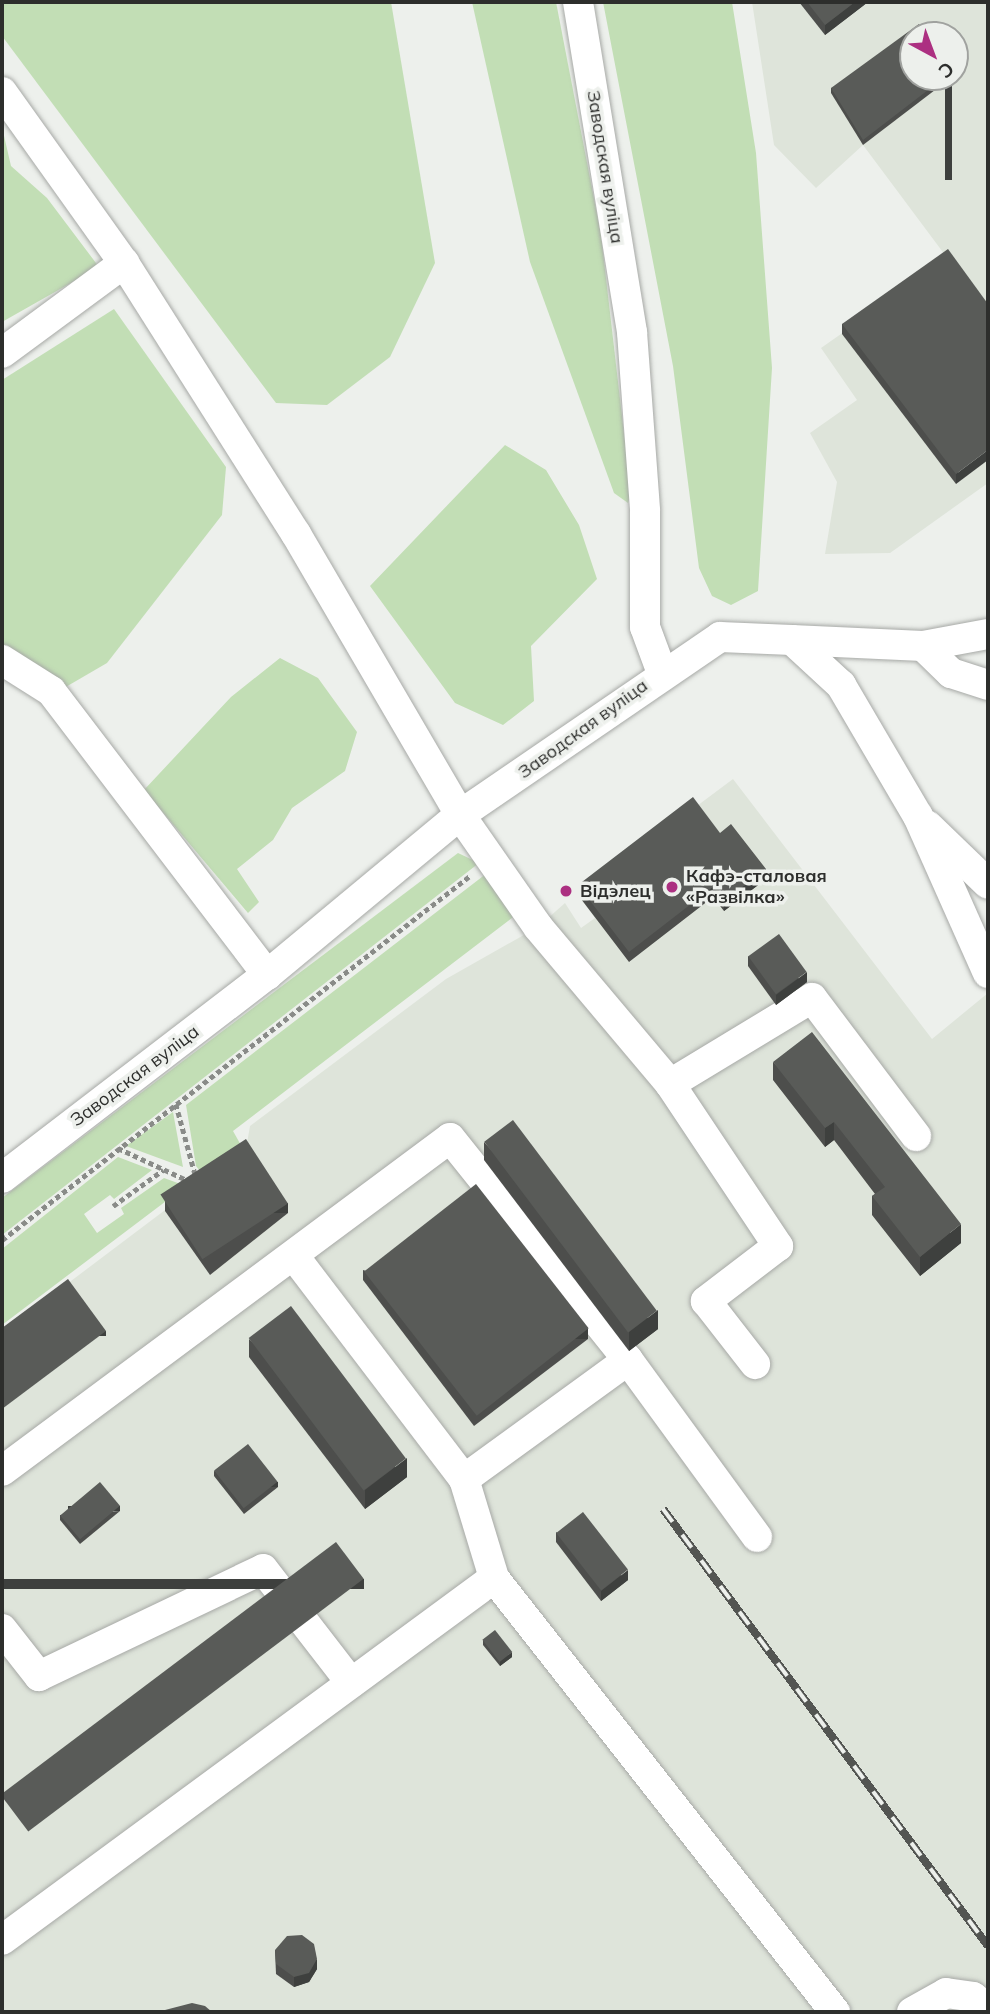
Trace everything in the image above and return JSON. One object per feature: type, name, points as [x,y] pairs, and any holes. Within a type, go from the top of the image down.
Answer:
[{"type":"street","name":"Заводская вуліца","points":[[2,1178],[267,975],[460,816],[662,673],[645,626],[645,511],[632,332],[578,2]]},
{"type":"street","points":[[2,92],[124,263],[296,534],[460,816],[538,927],[670,1084],[778,1246],[706,1301],[755,1364]]},
{"type":"street","points":[[2,353],[124,263]]},
{"type":"street","points":[[662,673],[720,637],[923,646],[988,634]]},
{"type":"street","points":[[792,640],[841,685],[918,816],[988,972]]},
{"type":"street","points":[[923,646],[951,673],[988,685]]},
{"type":"street","points":[[2,660],[51,691],[267,975]]},
{"type":"street","points":[[918,816],[988,884]]},
{"type":"street","points":[[670,1084],[812,998],[916,1136]]},
{"type":"street","points":[[2,1471],[450,1138],[628,1360],[757,1537]]},
{"type":"street","points":[[294,1256],[464,1479],[494,1578],[835,2012]]},
{"type":"street","points":[[464,1479],[628,1360]]},
{"type":"street","points":[[2,1629],[39,1676],[263,1569],[351,1683]]},
{"type":"street","points":[[2,1940],[494,1578]]},
{"type":"street","points":[[912,2012],[946,1993],[973,1997],[988,2009]]},
{"type":"path","points":[[2,1240],[491,860]]},
{"type":"path","points":[[118,1148],[199,1186],[176,1104]]},
{"type":"path","points":[[113,1206],[164,1169]]},
{"type":"shaded area","points":[[752,2],[988,2],[988,483],[890,553],[825,554],[837,482],[810,433],[857,400],[821,348],[948,259],[863,145],[816,188],[774,145]]},
{"type":"shaded area","points":[[733,779],[932,1039],[988,993],[988,2012],[2,2012],[2,1333],[246,1149],[250,1126],[446,979],[538,927],[565,903],[581,928],[595,918],[578,895]]},
{"type":"green space","points":[[2,2],[391,2],[435,263],[390,357],[327,405],[276,403],[2,36]]},
{"type":"green space","points":[[472,2],[556,2],[601,235],[631,494],[628,503],[614,493],[530,262]]},
{"type":"green space","points":[[603,2],[732,2],[756,153],[772,368],[758,591],[731,605],[712,596],[699,568],[673,366]]},
{"type":"green space","points":[[2,127],[11,166],[47,198],[99,267],[2,322]]},
{"type":"green space","points":[[114,309],[226,467],[222,515],[107,663],[64,688],[2,647],[2,380]]},
{"type":"green space","points":[[505,445],[546,470],[579,525],[597,579],[531,646],[534,701],[503,725],[455,703],[370,586]]},
{"type":"green space","points":[[280,658],[318,678],[357,732],[345,771],[292,808],[273,840],[237,869],[259,902],[248,913],[144,790],[231,697]]},
{"type":"green space","points":[[458,853],[479,863],[2,1235],[2,1198]]},
{"type":"green space","points":[[491,870],[521,911],[233,1131],[242,1147],[204,1176],[196,1166],[186,1105]]},
{"type":"green space","points":[[173,1112],[183,1167],[126,1146]]},
{"type":"green space","points":[[118,1157],[152,1170],[114,1199],[110,1195],[84,1214],[97,1233],[124,1214],[121,1208],[164,1178],[186,1186],[2,1325],[2,1249]]},
{"type":"building","points":[[807,2],[855,2],[825,25]]},
{"type":"building","points":[[899,39],[899,91],[927,91],[863,140],[831,88]]},
{"type":"building","points":[[948,249],[988,304],[988,450],[956,474],[842,324]]},
{"type":"building","name":"Кафэ-сталовая «Развілка»","points":[[693,797],[720,833],[731,824],[766,869],[724,901],[713,887],[629,952],[578,885]]},
{"type":"building","points":[[779,934],[807,972],[776,994],[748,956]]},
{"type":"building","points":[[812,1032],[961,1224],[920,1257],[872,1196],[885,1187],[834,1122],[825,1128],[773,1062]]},
{"type":"building","points":[[513,1120],[657,1311],[628,1333],[484,1142]]},
{"type":"building","points":[[246,1139],[288,1204],[202,1259],[160,1195]]},
{"type":"building","points":[[476,1184],[589,1328],[477,1416],[364,1271]]},
{"type":"building","points":[[68,1279],[106,1331],[2,1409],[2,1328]]},
{"type":"building","points":[[291,1306],[406,1459],[364,1490],[249,1338]]},
{"type":"building","points":[[248,1444],[278,1482],[244,1508],[214,1470]]},
{"type":"building","points":[[100,1482],[120,1506],[80,1539],[60,1515]]},
{"type":"building","points":[[583,1512],[628,1570],[601,1590],[556,1533]]},
{"type":"building","points":[[336,1542],[364,1579],[28,1831],[2,1794]]},
{"type":"building","points":[[495,1630],[512,1652],[500,1662],[482,1640]]},
{"type":"building","points":[[302,1935],[314,1944],[317,1959],[309,1973],[294,1977],[276,1964],[275,1950],[287,1936]]},
{"type":"building","points":[[192,2003],[205,2006],[212,2012],[164,2012],[165,2010]]},
{"type":"railway","points":[[663,1509],[988,1946]]},
{"type":"place","name":"Кафэ-сталовая «Развілка»","points":[[672,887]]},
{"type":"place","name":"Відэлец","points":[[566,891]]}]
